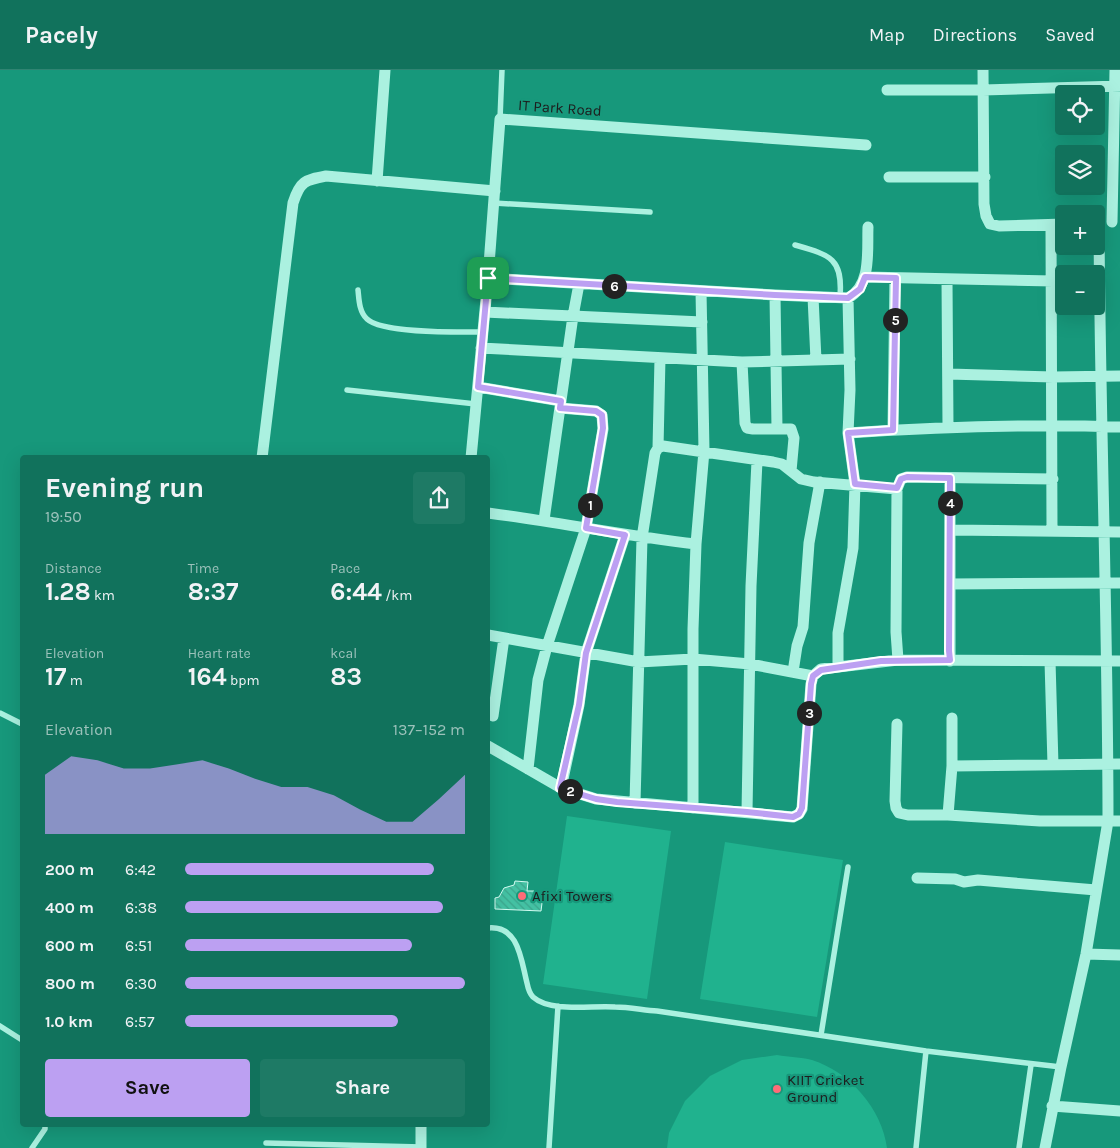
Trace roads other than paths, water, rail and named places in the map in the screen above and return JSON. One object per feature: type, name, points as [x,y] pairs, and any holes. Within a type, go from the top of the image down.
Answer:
[{"type":"street","points":[[377,181],[386,70]]},
{"type":"street","points":[[984,70],[984,204],[986,216],[990,224],[999,226],[1055,225]]},
{"type":"street","points":[[1114,70],[1117,86],[1116,222]]},
{"type":"street","points":[[887,90],[983,90],[1117,86]]},
{"type":"street","name":"IT Park Road","points":[[471,455],[488,278],[500,119],[866,145]]},
{"type":"street","points":[[262,455],[293,203],[297,190],[306,180],[326,176],[495,191]]},
{"type":"street","points":[[889,177],[984,176]]},
{"type":"street","points":[[1051,225],[1053,281],[1052,531]]},
{"type":"street","points":[[488,278],[844,298],[860,289],[865,277],[868,226]]},
{"type":"street","points":[[1046,1148],[1052,1106],[1086,954],[1108,821],[1107,660],[1098,255]]},
{"type":"street","points":[[865,277],[1053,281]]},
{"type":"street","points":[[893,430],[896,278]]},
{"type":"street","points":[[947,280],[948,427]]},
{"type":"street","points":[[544,520],[579,284]]},
{"type":"street","points":[[693,808],[693,660],[696,544],[704,451],[702,291]]},
{"type":"street","points":[[775,295],[777,428]]},
{"type":"street","points":[[812,296],[816,360]]},
{"type":"street","points":[[838,667],[838,633],[853,548],[855,484],[848,433],[850,358],[844,298]]},
{"type":"street","points":[[485,312],[702,322]]},
{"type":"street","points":[[481,348],[742,362],[850,358]]},
{"type":"street","points":[[635,803],[642,538],[655,453],[658,448],[660,358]]},
{"type":"street","points":[[742,362],[745,423],[747,428],[791,429],[794,433],[791,471]]},
{"type":"street","points":[[948,374],[1053,377],[1120,376]]},
{"type":"street","points":[[478,387],[596,411],[602,415],[603,420],[586,528],[546,646],[538,680],[528,769]]},
{"type":"street","points":[[848,433],[948,427],[1053,425],[1120,427]]},
{"type":"street","points":[[658,448],[663,446],[704,451],[782,464],[801,480],[897,488]]},
{"type":"street","points":[[747,812],[751,586],[757,461]]},
{"type":"street","points":[[898,660],[896,632],[897,488],[901,479],[907,477],[1053,478]]},
{"type":"street","points":[[950,478],[950,660]]},
{"type":"street","points":[[793,672],[802,627],[809,543],[820,482]]},
{"type":"street","points":[[490,514],[544,520],[642,538],[696,544]]},
{"type":"street","points":[[950,530],[1120,532]]},
{"type":"street","points":[[560,788],[579,705],[586,653],[625,535]]},
{"type":"street","points":[[950,584],[1120,583]]},
{"type":"street","points":[[490,636],[639,662],[693,660],[750,664],[813,676]]},
{"type":"street","points":[[494,716],[504,638]]},
{"type":"street","points":[[490,747],[560,788],[596,799],[793,817],[799,814],[802,808],[811,684],[813,676],[821,670],[898,660],[1120,661]]},
{"type":"street","points":[[1050,661],[1053,765]]},
{"type":"street","points":[[948,815],[952,766],[952,718]]},
{"type":"street","points":[[896,724],[896,808],[899,813],[1040,821],[1120,820]]},
{"type":"street","points":[[952,766],[1120,764]]},
{"type":"street","points":[[917,878],[955,879],[964,882],[978,880],[1096,890]]},
{"type":"street","points":[[1086,954],[1120,955]]},
{"type":"street","points":[[1052,1106],[1120,1111]]},
{"type":"street","points":[[421,1127],[421,1147]]},
{"type":"lane","points":[[500,119],[502,70]]},
{"type":"lane","points":[[494,203],[650,212]]},
{"type":"lane","points":[[795,245],[819,253],[832,260],[839,271],[844,298]]},
{"type":"lane","points":[[358,290],[361,311],[367,320],[384,326],[445,332],[483,332]]},
{"type":"lane","points":[[347,390],[476,404]]},
{"type":"lane","points":[[0,713],[20,723]]},
{"type":"lane","points":[[821,1035],[848,867]]},
{"type":"lane","points":[[490,928],[495,927],[507,932],[516,942],[530,995],[539,1002],[558,1006],[615,1007],[706,1018],[926,1051],[1031,1065],[1061,1067]]},
{"type":"lane","points":[[549,1148],[558,1006]]},
{"type":"lane","points":[[0,1026],[20,1039]]},
{"type":"lane","points":[[916,1148],[926,1051]]},
{"type":"lane","points":[[1019,1148],[1031,1065]]},
{"type":"lane","points":[[32,1148],[45,1127]]},
{"type":"lane","points":[[266,1143],[421,1147]]},
{"type":"place","name":"Afixi Towers","points":[[522,896]]},
{"type":"place","name":"KIIT Cricket Ground","points":[[777,1089]]}]
